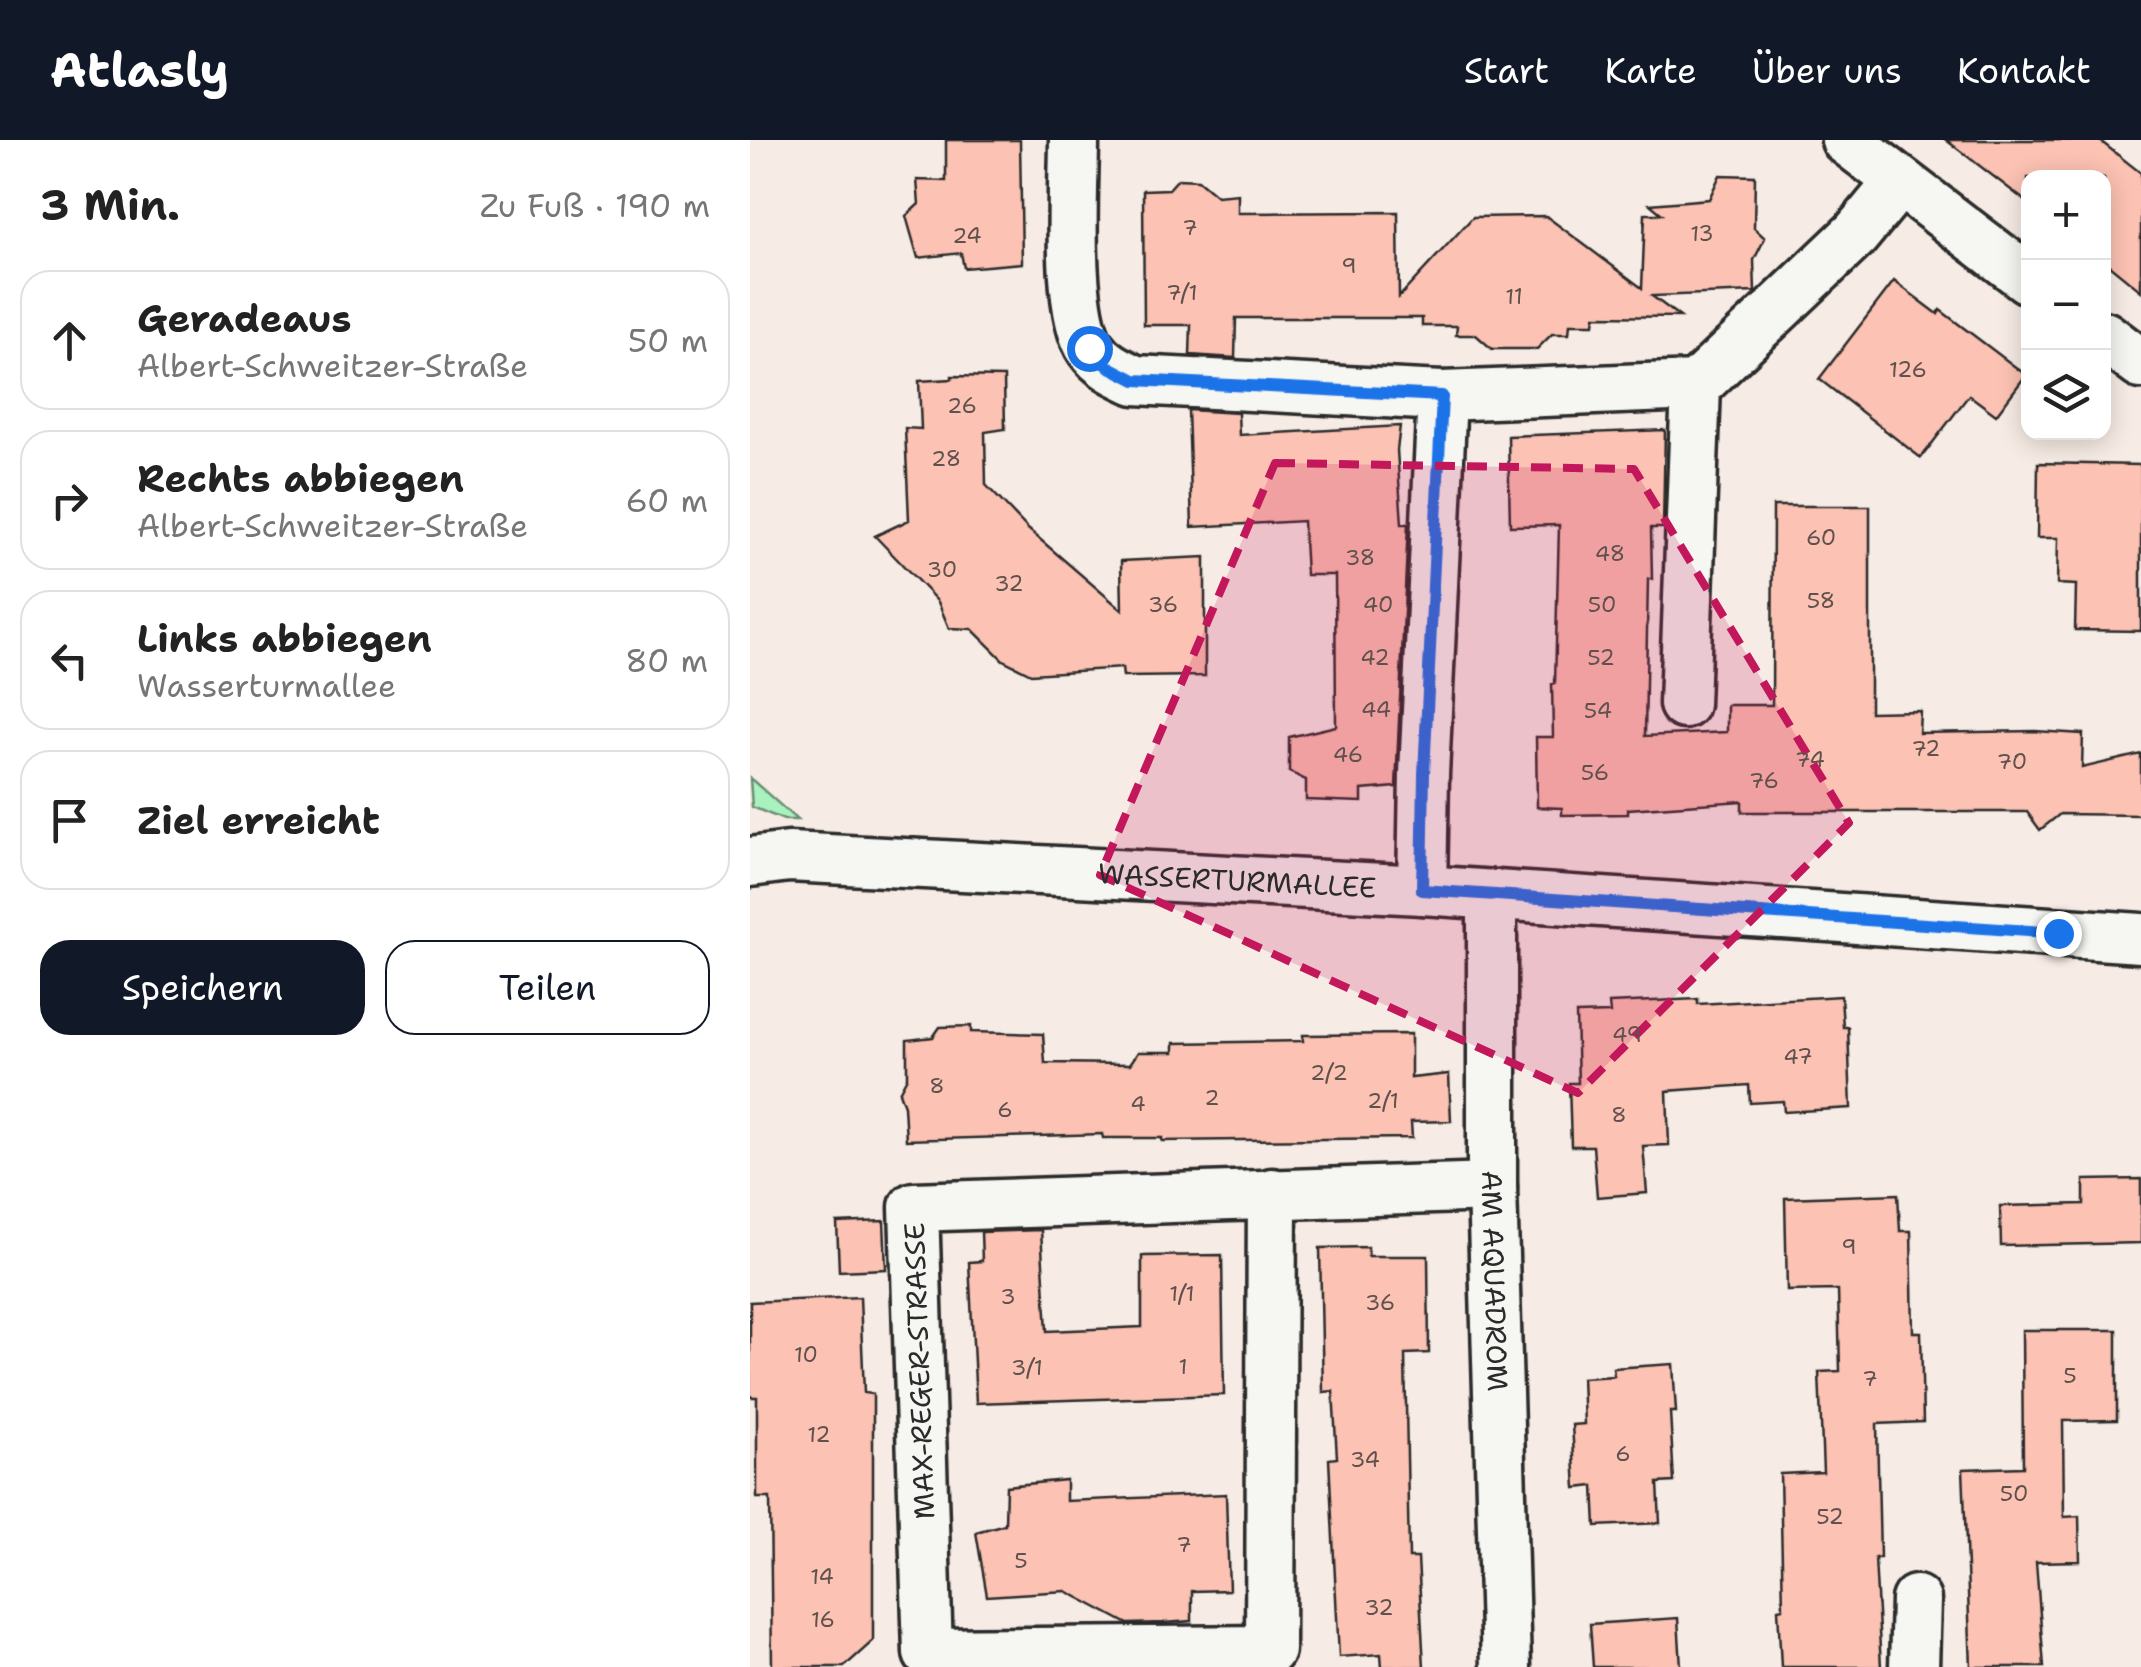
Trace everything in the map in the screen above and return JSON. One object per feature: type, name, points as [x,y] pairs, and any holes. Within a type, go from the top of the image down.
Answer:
[{"type":"street","points":[[1074,140],[1076,309],[1089,348],[1108,366],[1135,380],[1442,396],[1696,386],[1856,234],[1899,182]]},
{"type":"street","points":[[1846,140],[2021,274]]},
{"type":"street","points":[[2111,341],[2141,364]]},
{"type":"street","points":[[1684,704],[1696,386]]},
{"type":"street","points":[[1422,890],[1442,396]]},
{"type":"street","name":"WASSERTURMALLEE","points":[[750,862],[789,858],[1422,890],[2141,938]]},
{"type":"street","name":"AM AQUADROM","points":[[1492,896],[1492,1186],[1506,1667]]},
{"type":"street","name":"MAX-REGER-STRASSE","points":[[1272,1193],[1270,1650],[922,1660],[914,1207],[1272,1193],[1492,1186]]},
{"type":"street","points":[[1914,1667],[1916,1600]]},
{"type":"highlighted area","points":[[1275,463],[1634,469],[1849,823],[1578,1093],[1100,875]]},
{"type":"green space","points":[[750,778],[797,820],[784,820],[752,807]]},
{"type":"building","points":[[946,140],[1020,140],[1022,263],[964,268],[961,253],[918,258],[906,216],[919,204],[917,180],[946,181]]},
{"type":"building","points":[[1946,140],[2099,140],[2141,173],[2141,291],[2111,267],[2111,170],[2021,170],[2021,198]]},
{"type":"building","points":[[1720,175],[1755,176],[1754,228],[1765,238],[1754,260],[1755,292],[1652,296],[1680,317],[1595,316],[1594,324],[1570,324],[1569,334],[1552,334],[1537,349],[1492,349],[1476,335],[1456,335],[1457,326],[1422,326],[1422,318],[1236,318],[1235,358],[1190,355],[1191,325],[1144,325],[1143,190],[1169,189],[1178,179],[1198,180],[1217,196],[1238,194],[1238,213],[1398,212],[1399,297],[1473,217],[1546,216],[1642,288],[1645,214],[1662,214],[1650,204],[1709,199]]},
{"type":"building","points":[[1894,281],[2021,371],[2021,382],[1996,415],[1969,395],[1921,458],[1819,379]]},
{"type":"building","points":[[952,376],[1004,377],[1005,429],[985,432],[986,485],[1028,529],[1122,610],[1121,561],[1205,557],[1205,676],[1123,677],[1122,668],[1031,674],[1003,660],[972,629],[949,628],[938,602],[875,536],[909,520],[905,428],[921,429],[919,381]]},
{"type":"building","points":[[1188,410],[1238,413],[1239,435],[1400,426],[1397,450],[1402,524],[1408,524],[1396,787],[1362,790],[1362,802],[1306,800],[1306,780],[1289,772],[1289,737],[1336,726],[1335,575],[1306,575],[1303,521],[1192,527]]},
{"type":"building","points":[[1665,430],[1663,528],[1651,528],[1645,736],[1727,732],[1727,705],[1772,705],[1773,506],[1870,506],[1870,712],[1920,711],[1919,733],[2083,734],[2082,768],[2141,754],[2141,815],[2060,814],[2040,830],[2027,812],[1742,812],[1742,801],[1628,809],[1628,814],[1562,815],[1562,808],[1537,807],[1536,737],[1553,737],[1559,525],[1510,526],[1508,436]]},
{"type":"building","points":[[2038,463],[2141,465],[2141,631],[2075,630],[2076,585],[2057,584],[2058,538],[2037,538]]},
{"type":"building","points":[[1841,996],[1843,1027],[1848,1027],[1851,1108],[1784,1112],[1783,1101],[1750,1103],[1749,1085],[1667,1091],[1669,1145],[1643,1146],[1647,1193],[1597,1197],[1593,1146],[1571,1146],[1569,1083],[1578,1083],[1576,1014],[1610,1013],[1609,1003],[1698,999],[1698,1004]]},
{"type":"building","points":[[971,1026],[971,1032],[1043,1034],[1045,1063],[1130,1064],[1138,1052],[1174,1052],[1174,1043],[1303,1041],[1303,1035],[1411,1034],[1411,1078],[1449,1074],[1451,1121],[1411,1122],[1412,1138],[1162,1141],[1103,1138],[1102,1134],[906,1140],[899,1092],[907,1077],[907,1040],[933,1037],[940,1027]]},
{"type":"building","points":[[2141,1179],[2141,1243],[2001,1246],[2000,1206],[2084,1204],[2084,1180]]},
{"type":"building","points":[[1898,1194],[1900,1231],[1911,1231],[1913,1332],[1921,1332],[1923,1422],[1877,1424],[1880,1558],[1875,1558],[1881,1667],[1781,1667],[1780,1474],[1823,1472],[1819,1372],[1840,1371],[1838,1290],[1787,1291],[1785,1198]]},
{"type":"building","points":[[884,1221],[886,1269],[839,1271],[837,1223]]},
{"type":"building","points":[[1041,1230],[1047,1331],[1142,1327],[1142,1256],[1222,1255],[1224,1395],[976,1403],[969,1262],[982,1261],[981,1232]]},
{"type":"building","points":[[1368,1247],[1368,1256],[1428,1256],[1429,1353],[1405,1354],[1409,1558],[1418,1558],[1424,1667],[1382,1667],[1381,1654],[1339,1657],[1329,1459],[1337,1458],[1333,1391],[1323,1392],[1320,1248]]},
{"type":"building","points":[[860,1297],[864,1393],[873,1394],[873,1641],[844,1667],[772,1667],[770,1498],[757,1498],[757,1397],[750,1397],[750,1302]]},
{"type":"building","points":[[2022,1330],[2117,1330],[2117,1420],[2063,1421],[2064,1517],[2079,1516],[2080,1561],[2036,1562],[2044,1667],[1971,1667],[1963,1469],[2023,1467]]},
{"type":"building","points":[[1673,1364],[1676,1412],[1670,1412],[1674,1482],[1658,1483],[1660,1523],[1596,1526],[1594,1486],[1576,1488],[1572,1425],[1584,1424],[1582,1378],[1614,1376],[1613,1368]]},
{"type":"building","points":[[1066,1480],[1066,1501],[1226,1494],[1229,1590],[1192,1591],[1192,1621],[1128,1624],[1066,1591],[987,1596],[976,1532],[1005,1524],[1006,1486]]},
{"type":"building","points":[[1678,1618],[1681,1667],[1593,1667],[1590,1624]]},
{"type":"route","points":[[1089,348],[1108,366],[1135,380],[1442,396],[1422,890],[2058,933]]}]
